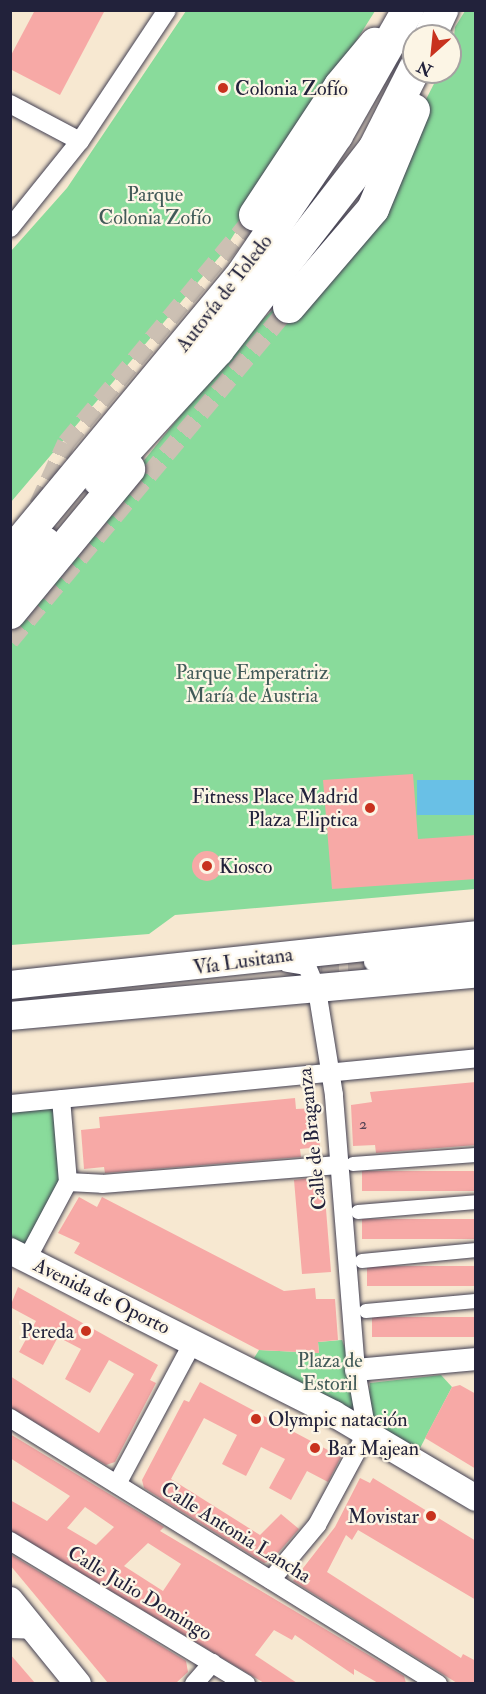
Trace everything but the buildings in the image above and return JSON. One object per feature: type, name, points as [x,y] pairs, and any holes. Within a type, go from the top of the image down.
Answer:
[{"type":"highway","points":[[255,215],[340,86],[402,10]]},
{"type":"highway","name":"Autovía de Toledo","points":[[10,554],[213,310],[337,135],[408,10]]},
{"type":"highway","points":[[436,24],[442,10]]},
{"type":"highway","name":"Autovía de Toledo","points":[[10,584],[218,350],[374,149],[407,84]]},
{"type":"highway","points":[[289,307],[387,187],[419,95],[419,84]]},
{"type":"highway","points":[[10,525],[213,310]]},
{"type":"highway","points":[[10,613],[193,389],[218,350]]},
{"type":"main road","name":"Vía Lusitana","points":[[10,985],[249,963],[350,945],[476,935]]},
{"type":"main road","name":"Vía Lusitana","points":[[10,1016],[476,974]]},
{"type":"main road","name":"Avenida de Oporto","points":[[19,1255],[367,1432],[476,1498]]},
{"type":"main road","points":[[10,1600],[22,1629],[78,1683]]},
{"type":"street","points":[[10,228],[80,141],[167,10]]},
{"type":"street","points":[[10,104],[80,141]]},
{"type":"street","points":[[373,962],[476,955]]},
{"type":"street","name":"Calle de Braganza","points":[[249,963],[307,966],[317,990],[345,1164],[356,1370]]},
{"type":"street","points":[[10,1104],[476,1058]]},
{"type":"street","points":[[19,1255],[68,1182],[61,1099]]},
{"type":"street","points":[[68,1182],[102,1184],[476,1155]]},
{"type":"street","points":[[358,1212],[476,1202]]},
{"type":"street","points":[[362,1261],[476,1250]]},
{"type":"street","points":[[366,1311],[476,1301]]},
{"type":"street","name":"Avenida de Oporto","points":[[117,1485],[193,1342]]},
{"type":"street","points":[[271,1580],[317,1525],[367,1432],[356,1370],[476,1359]]},
{"type":"street","name":"Calle Antonia Lancha","points":[[10,1418],[271,1580],[426,1681]]},
{"type":"street","name":"Calle Julio Domingo","points":[[10,1541],[246,1683]]},
{"type":"street","points":[[194,1683],[212,1662]]},
{"type":"green space","name":"Parque Colonia Zofío","points":[[186,11],[375,11],[221,255],[11,502],[11,251],[67,188]]},
{"type":"green space","name":"Parque Emperatriz María de Austria","points":[[465,11],[475,11],[475,889],[175,915],[149,934],[11,945],[11,625],[247,333],[284,300],[292,308],[417,117],[434,84],[462,84],[462,24],[457,24]]},
{"type":"green space","points":[[61,1099],[68,1182],[34,1248],[11,1251],[11,1104]]},
{"type":"green space","name":"Plaza de Estoril","points":[[342,1340],[353,1372],[356,1417],[254,1358],[259,1350],[319,1353],[318,1342]]},
{"type":"green space","points":[[441,1375],[452,1387],[418,1452],[378,1428],[368,1408],[370,1383]]},
{"type":"water","points":[[417,780],[475,780],[475,815],[417,815]]},
{"type":"tunnel","points":[[38,505],[66,443],[255,215]]},
{"type":"tunnel","points":[[10,641],[289,307]]},
{"type":"tunnel","points":[[294,969],[373,962]]},
{"type":"place","name":"Colonia Zofío","points":[[223,88]]},
{"type":"place","name":"Fitness Place Madrid Plaza Eliptica","points":[[370,808]]},
{"type":"place","name":"Kiosco","points":[[207,866]]},
{"type":"place","name":"Pereda","points":[[86,1331]]},
{"type":"place","name":"Olympic natación","points":[[256,1419]]},
{"type":"place","name":"Bar Majean","points":[[315,1448]]},
{"type":"place","name":"Movistar","points":[[431,1516]]}]
